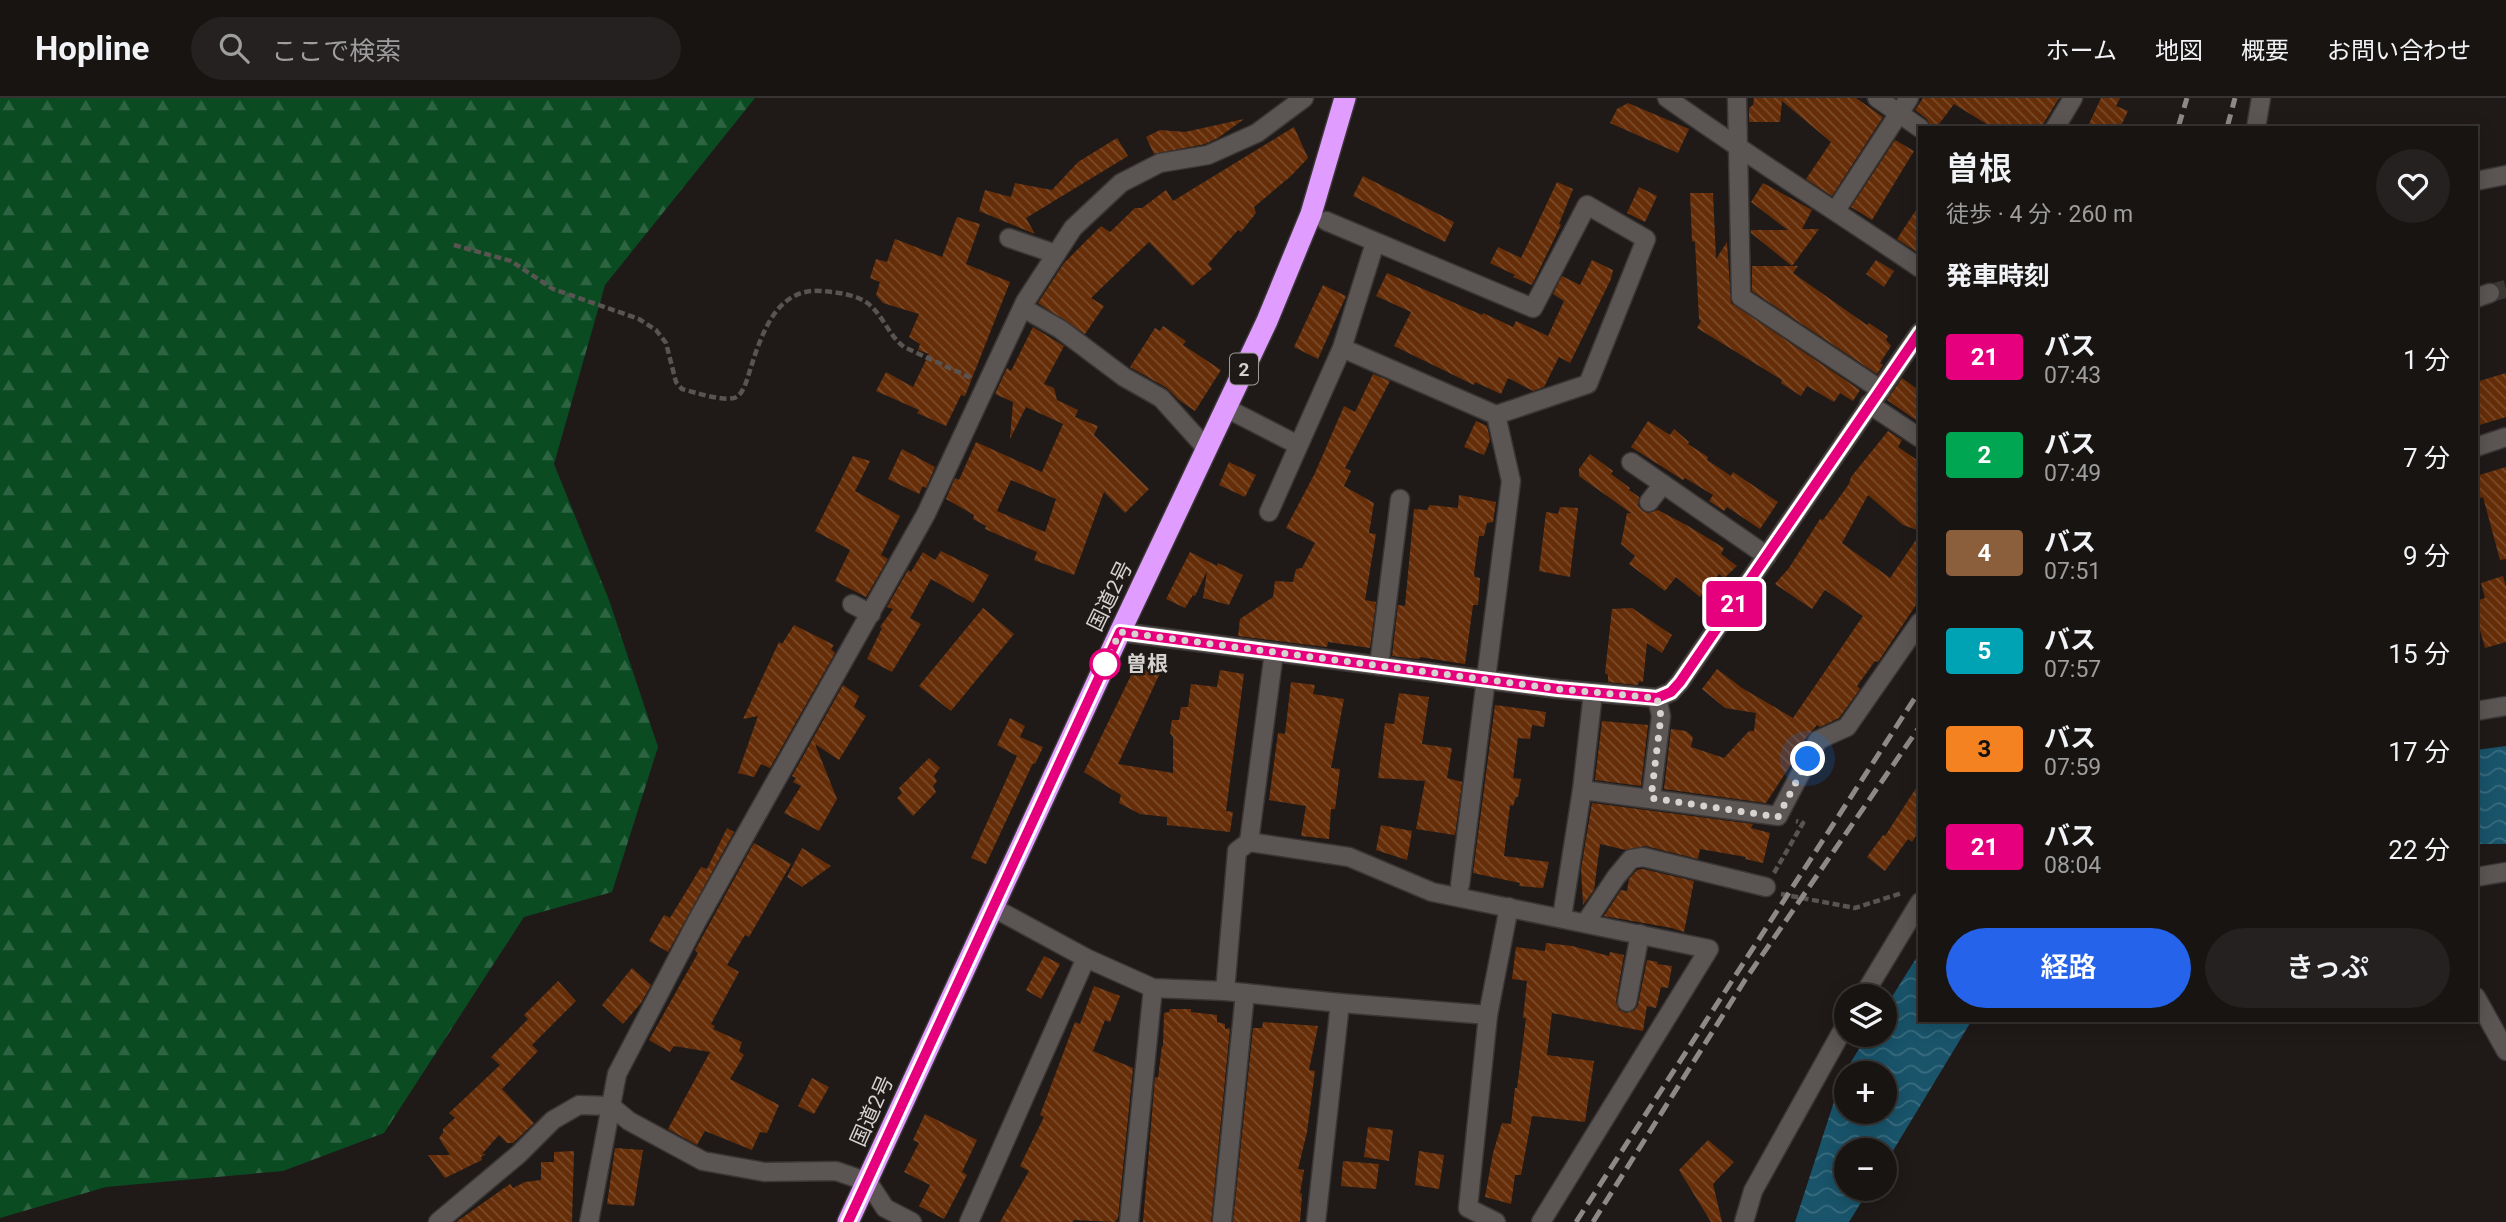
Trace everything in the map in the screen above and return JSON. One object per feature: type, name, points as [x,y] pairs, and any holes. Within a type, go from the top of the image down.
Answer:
[{"type":"highway","name":"国道2号","points":[[848,1222],[1120,632],[1268,321],[1311,214],[1345,98]]},
{"type":"street","points":[[589,1222],[617,1074],[697,921],[926,514],[1023,308],[1056,254],[1073,228],[1121,183],[1160,163],[1208,155],[1257,132],[1304,98]]},
{"type":"street","points":[[1667,98],[1738,149],[1836,210],[1918,267]]},
{"type":"street","points":[[1737,98],[1741,297],[1881,390]]},
{"type":"street","points":[[1877,98],[1918,127]]},
{"type":"street","points":[[1836,210],[1909,98]]},
{"type":"street","points":[[2056,126],[2073,98]]},
{"type":"street","points":[[2256,126],[2261,98]]},
{"type":"street","points":[[2478,181],[2506,174]]},
{"type":"street","points":[[1326,221],[1533,308],[1587,205],[1646,239],[1588,384],[1496,415],[1342,348]]},
{"type":"street","points":[[1009,238],[1056,254]]},
{"type":"street","points":[[1342,348],[1293,456],[1269,512],[1342,348],[1375,243]]},
{"type":"street","points":[[1023,308],[1059,329],[1124,377],[1161,398],[1206,449]]},
{"type":"street","points":[[1120,632],[1487,680],[1657,698],[1671,692],[1680,682],[1869,404],[1918,337]]},
{"type":"street","points":[[1869,404],[1918,437]]},
{"type":"street","points":[[1226,408],[1298,445]]},
{"type":"street","points":[[1460,885],[1511,481],[1496,415]]},
{"type":"street","points":[[2478,446],[2506,437]]},
{"type":"street","points":[[1631,461],[1767,556]]},
{"type":"street","points":[[1650,502],[1663,484]]},
{"type":"street","points":[[1379,666],[1400,499]]},
{"type":"street","points":[[852,604],[871,614]]},
{"type":"street","points":[[1582,790],[1778,817],[1818,740],[1847,727],[1918,625]]},
{"type":"street","points":[[1249,842],[1274,652]]},
{"type":"street","points":[[1562,917],[1582,790],[1593,693]]},
{"type":"street","points":[[1651,798],[1661,716],[1657,698]]},
{"type":"street","points":[[2478,710],[2506,706]]},
{"type":"street","points":[[1225,991],[1237,851],[1249,842],[1349,857],[1432,892],[1709,949],[1541,1222]]},
{"type":"street","points":[[1587,922],[1631,859],[1643,857],[1766,887]]},
{"type":"street","points":[[1869,984],[1913,896]]},
{"type":"street","points":[[992,907],[1086,958],[1153,988],[1225,991],[1488,1014]]},
{"type":"street","points":[[1496,1222],[1468,1208],[1488,1014],[1509,907]]},
{"type":"street","points":[[1628,1002],[1640,934]]},
{"type":"street","points":[[970,1222],[1086,958]]},
{"type":"street","points":[[1129,1222],[1153,988]]},
{"type":"street","points":[[1222,1222],[1245,993]]},
{"type":"street","points":[[2478,1002],[2506,1051]]},
{"type":"street","points":[[1316,1222],[1340,1003]]},
{"type":"street","points":[[1744,1222],[1753,1191],[1834,1046]]},
{"type":"street","points":[[438,1222],[519,1154],[553,1120],[579,1105],[611,1106],[629,1121],[703,1161],[764,1172],[836,1171],[868,1182],[885,1208],[912,1222]]},
{"type":"path","points":[[454,245],[511,261],[553,289],[639,319],[656,330],[666,343],[676,382],[681,389],[730,400],[739,395],[747,381],[760,340],[779,305],[813,290],[852,296],[868,303],[894,340],[904,347],[986,384]]},
{"type":"path","points":[[1778,817],[1803,823],[1766,887],[1775,892],[1816,902],[1855,908],[1913,896]]},
{"type":"green space","points":[[0,98],[755,98],[605,285],[554,464],[609,600],[658,747],[612,892],[524,917],[384,1133],[283,1171],[106,1187],[0,1218]]},
{"type":"water","points":[[2506,746],[2506,844],[2478,844],[2478,750]]},
{"type":"water","points":[[1918,955],[1918,1022],[1971,1022],[1897,1144],[1897,1138],[1834,1138],[1834,1201],[1862,1201],[1849,1222],[1795,1222],[1834,1102],[1834,1124],[1897,1124],[1897,1061],[1852,1061],[1860,1047],[1897,1047],[1897,989]]},
{"type":"building","points":[[1754,98],[1856,98],[1883,117],[1832,196],[1806,179],[1831,142],[1782,101],[1780,122],[1749,122],[1749,108],[1753,105]]},
{"type":"building","points":[[1923,98],[2059,98],[2042,126],[1990,126],[1954,104],[1938,126],[1930,126],[1927,119],[1915,110]]},
{"type":"building","points":[[2101,98],[2120,98],[2116,106],[2128,111],[2121,126],[2088,126]]},
{"type":"building","points":[[1628,103],[1689,129],[1678,153],[1610,123],[1617,109]]},
{"type":"building","points":[[1244,119],[1205,144],[1154,154],[1146,137],[1160,130],[1185,132]]},
{"type":"building","points":[[1294,127],[1308,158],[1254,207],[1256,213],[1208,264],[1212,269],[1192,286],[1149,242],[1091,298],[1104,306],[1085,334],[1038,303],[1064,263],[1101,226],[1110,232],[1135,208],[1142,208],[1166,190],[1173,201]]},
{"type":"building","points":[[1117,138],[1128,156],[1026,218],[1035,234],[979,211],[985,190],[1011,197],[1015,183],[1052,190],[1078,162]]},
{"type":"building","points":[[1895,140],[1914,151],[1872,220],[1851,207]]},
{"type":"building","points":[[1363,176],[1454,222],[1445,242],[1353,196]]},
{"type":"building","points":[[1557,182],[1573,189],[1559,224],[1561,225],[1532,285],[1490,263],[1498,247],[1521,258]]},
{"type":"building","points":[[1763,183],[1812,210],[1802,229],[1819,229],[1792,266],[1751,233],[1751,230],[1788,230],[1751,202]]},
{"type":"building","points":[[1639,187],[1657,196],[1645,222],[1627,213]]},
{"type":"building","points":[[1690,193],[1713,193],[1716,259],[1727,242],[1731,303],[1860,390],[1853,401],[1840,393],[1834,402],[1807,386],[1801,396],[1781,383],[1782,380],[1697,328],[1701,321],[1695,242],[1692,241]]},
{"type":"building","points":[[1918,207],[1918,253],[1897,239]]},
{"type":"building","points":[[957,217],[980,224],[966,264],[1010,282],[965,396],[961,395],[946,426],[917,413],[919,410],[876,391],[886,372],[913,387],[929,354],[918,350],[920,344],[909,337],[919,314],[883,303],[876,295],[880,282],[870,278],[876,259],[887,262],[895,239],[942,257]]},
{"type":"building","points":[[1592,260],[1613,270],[1611,279],[1570,363],[1559,357],[1544,387],[1533,391],[1508,378],[1501,394],[1475,382],[1474,385],[1394,346],[1411,312],[1376,296],[1387,273],[1482,315],[1483,313],[1513,327],[1516,321],[1548,336],[1564,301],[1553,294],[1562,276],[1580,285]]},
{"type":"building","points":[[1876,260],[1894,271],[1884,287],[1866,274]]},
{"type":"building","points":[[1752,266],[1798,266],[1793,273],[1867,325],[1869,323],[1888,336],[1886,340],[1891,346],[1880,363],[1883,365],[1877,374],[1752,291]]},
{"type":"building","points":[[1323,285],[1346,296],[1318,359],[1294,347]]},
{"type":"building","points":[[1163,326],[1186,341],[1183,345],[1221,370],[1195,411],[1167,388],[1130,367],[1155,328],[1160,331]]},
{"type":"building","points":[[1033,327],[1064,346],[1044,384],[1054,388],[1057,400],[1078,410],[1075,417],[1098,426],[1094,435],[1149,489],[1125,513],[1104,492],[1074,575],[1034,560],[1037,552],[985,529],[986,526],[973,519],[974,515],[946,499],[955,478],[959,480],[976,442],[1042,472],[1063,424],[1026,407],[1010,439],[1013,402],[995,394],[1007,368],[1011,371]],"holes":[[[1011,480],[1056,499],[1045,532],[997,511]]]},
{"type":"building","points":[[2506,373],[2506,417],[2478,425],[2478,381]]},
{"type":"building","points":[[1373,374],[1390,381],[1345,468],[1351,471],[1344,486],[1374,503],[1369,533],[1376,534],[1365,600],[1376,602],[1370,648],[1328,642],[1327,647],[1238,636],[1240,619],[1273,597],[1275,581],[1293,582],[1296,569],[1302,568],[1315,543],[1286,528],[1315,473],[1344,406],[1355,412]]},
{"type":"building","points":[[1902,378],[1918,390],[1918,422],[1887,400]]},
{"type":"building","points":[[1476,421],[1487,426],[1490,440],[1484,455],[1464,447]]},
{"type":"building","points":[[1648,421],[1670,435],[1674,429],[1688,444],[1708,457],[1707,460],[1731,476],[1733,472],[1778,502],[1760,529],[1727,507],[1724,511],[1709,501],[1713,495],[1685,478],[1683,480],[1631,447]]},
{"type":"building","points":[[1888,431],[1902,440],[1898,447],[1918,461],[1918,530],[1903,525],[1868,495],[1842,543],[1890,578],[1918,537],[1918,602],[1878,662],[1875,661],[1857,686],[1860,689],[1839,718],[1820,727],[1817,725],[1796,750],[1799,752],[1766,803],[1664,789],[1671,729],[1686,731],[1693,737],[1691,747],[1724,758],[1749,731],[1754,731],[1756,713],[1725,708],[1702,689],[1717,669],[1742,688],[1793,718],[1863,616],[1825,590],[1812,609],[1775,584],[1789,568],[1820,519],[1823,520],[1849,484],[1851,477]]},
{"type":"building","points":[[902,449],[935,467],[926,488],[923,486],[919,494],[888,479]]},
{"type":"building","points":[[1590,454],[1613,471],[1611,474],[1639,497],[1638,506],[1643,511],[1648,513],[1658,510],[1688,526],[1724,548],[1721,554],[1737,566],[1724,578],[1719,574],[1700,597],[1676,577],[1665,591],[1629,564],[1635,556],[1621,544],[1627,513],[1631,513],[1579,476],[1579,469]]},
{"type":"building","points":[[853,456],[870,461],[855,491],[900,516],[881,555],[888,559],[866,597],[835,581],[850,550],[815,531]]},
{"type":"building","points":[[1229,462],[1256,475],[1245,497],[1219,485]]},
{"type":"building","points":[[2506,467],[2506,559],[2500,560],[2483,497],[2478,498],[2478,475]]},
{"type":"building","points":[[1459,495],[1496,502],[1493,522],[1487,523],[1484,536],[1479,536],[1474,574],[1480,578],[1478,605],[1473,605],[1465,664],[1392,656],[1398,605],[1405,606],[1414,509],[1427,510],[1430,505],[1458,508]]},
{"type":"building","points":[[1560,507],[1578,508],[1570,577],[1539,571],[1546,512],[1558,514]]},
{"type":"building","points":[[941,551],[989,575],[973,603],[931,579],[910,618],[921,624],[892,672],[867,659],[882,628],[880,627],[893,609],[887,607],[908,570],[911,572],[923,552],[935,560]]},
{"type":"building","points":[[1190,552],[1243,575],[1229,605],[1203,598],[1207,571],[1195,596],[1193,595],[1185,608],[1166,599]]},
{"type":"building","points":[[2503,576],[2506,587],[2506,642],[2485,648],[2478,623],[2478,600],[2485,598],[2481,583]]},
{"type":"building","points":[[983,608],[1014,634],[951,711],[919,686]]},
{"type":"building","points":[[1632,608],[1672,635],[1662,653],[1647,643],[1643,682],[1639,681],[1638,685],[1608,682],[1608,675],[1605,673],[1612,609]]},
{"type":"building","points":[[794,625],[834,645],[831,649],[835,653],[770,768],[761,764],[754,777],[738,773],[758,716],[743,719],[779,642],[782,644]]},
{"type":"building","points":[[1137,663],[1160,673],[1118,764],[1173,773],[1173,737],[1170,733],[1172,720],[1179,720],[1181,707],[1188,707],[1191,684],[1217,687],[1220,670],[1244,674],[1226,811],[1233,812],[1230,832],[1167,825],[1167,817],[1140,814],[1119,803],[1121,795],[1084,772]]},
{"type":"building","points":[[1291,682],[1315,685],[1313,694],[1344,699],[1331,768],[1340,769],[1335,809],[1331,809],[1329,839],[1301,836],[1306,806],[1269,800],[1278,733],[1285,734]]},
{"type":"building","points":[[843,685],[859,696],[854,707],[866,716],[839,760],[815,744],[837,799],[819,831],[784,813],[801,786],[793,782],[796,778],[792,776]]},
{"type":"building","points":[[1399,693],[1429,697],[1422,744],[1452,748],[1447,778],[1462,782],[1455,835],[1416,829],[1425,781],[1378,778],[1385,723],[1394,724]]},
{"type":"building","points":[[1495,705],[1546,712],[1544,727],[1532,725],[1530,739],[1518,738],[1513,778],[1521,779],[1518,797],[1513,806],[1510,805],[1504,856],[1549,862],[1543,888],[1519,886],[1520,883],[1473,873]]},
{"type":"building","points":[[1010,718],[1025,726],[1020,737],[1043,747],[986,864],[971,858],[1017,756],[997,745]]},
{"type":"building","points":[[1602,721],[1648,725],[1641,786],[1595,780]]},
{"type":"building","points":[[929,758],[940,768],[934,776],[937,781],[933,786],[936,792],[913,816],[897,798],[902,793],[899,788]]},
{"type":"building","points":[[1918,785],[1918,832],[1912,842],[1908,839],[1885,871],[1867,857],[1883,835],[1885,836]]},
{"type":"building","points":[[1592,803],[1753,824],[1751,828],[1770,833],[1763,863],[1745,859],[1746,857],[1700,849],[1698,859],[1646,846],[1626,850],[1600,844],[1594,890],[1583,905],[1581,869]]},
{"type":"building","points":[[1381,825],[1412,831],[1407,860],[1376,850]]},
{"type":"building","points":[[727,828],[734,832],[668,952],[649,941],[664,915],[670,918],[701,867],[707,869]]},
{"type":"building","points":[[754,843],[791,864],[749,937],[745,935],[727,965],[739,972],[711,1024],[715,1026],[713,1029],[742,1042],[739,1051],[744,1055],[730,1079],[779,1105],[767,1133],[760,1132],[752,1150],[705,1131],[697,1145],[668,1129],[710,1052],[674,1046],[670,1052],[649,1040],[698,953],[695,950]]},
{"type":"building","points":[[802,848],[831,866],[802,887],[787,877]]},
{"type":"building","points":[[1643,869],[1694,881],[1684,932],[1604,916],[1621,890],[1627,891],[1629,879],[1637,870]]},
{"type":"building","points":[[1546,943],[1572,946],[1609,956],[1610,952],[1624,955],[1616,1001],[1619,1010],[1626,1013],[1635,1010],[1638,1005],[1647,960],[1672,966],[1668,988],[1661,987],[1656,1008],[1647,1006],[1643,1031],[1552,1013],[1547,1055],[1594,1061],[1585,1122],[1532,1116],[1521,1175],[1515,1175],[1511,1204],[1485,1197],[1502,1123],[1511,1124],[1526,1018],[1523,1018],[1527,981],[1512,979],[1516,947],[1545,951]]},
{"type":"building","points":[[1044,956],[1060,964],[1041,999],[1026,990]]},
{"type":"building","points":[[632,968],[651,985],[641,1003],[623,1024],[602,1005]]},
{"type":"building","points":[[558,981],[576,1001],[532,1045],[538,1051],[502,1089],[534,1123],[513,1143],[507,1143],[499,1135],[482,1154],[486,1154],[481,1157],[482,1160],[445,1178],[428,1155],[450,1155],[439,1138],[443,1129],[455,1118],[449,1113],[500,1065],[491,1057],[528,1019],[524,1015]]},
{"type":"building","points":[[1094,986],[1120,996],[1110,1022],[1105,1020],[1093,1051],[1133,1068],[1118,1218],[1115,1222],[1000,1222],[1029,1171],[1020,1166],[1044,1117],[1040,1115],[1075,1022],[1080,1024]]},
{"type":"building","points":[[1170,1009],[1191,1009],[1191,1012],[1217,1015],[1217,1022],[1225,1024],[1225,1029],[1230,1028],[1211,1222],[1143,1222],[1155,1077],[1158,1078],[1163,1046],[1164,1013]]},
{"type":"building","points":[[1263,1022],[1318,1026],[1309,1070],[1315,1071],[1307,1132],[1298,1169],[1304,1170],[1300,1193],[1300,1222],[1233,1222],[1253,1028],[1262,1028]]},
{"type":"building","points":[[812,1078],[829,1087],[814,1114],[798,1106]]},
{"type":"building","points":[[925,1114],[977,1140],[962,1172],[967,1175],[944,1219],[919,1206],[930,1185],[904,1172],[919,1143],[913,1140]]},
{"type":"building","points":[[1368,1127],[1393,1130],[1389,1161],[1364,1157]]},
{"type":"building","points":[[1708,1140],[1734,1162],[1713,1184],[1722,1222],[1711,1222],[1679,1170]]},
{"type":"building","points":[[615,1148],[643,1150],[634,1206],[607,1204]]},
{"type":"building","points":[[574,1151],[572,1222],[456,1222],[510,1184],[513,1188],[525,1182],[541,1180],[541,1162],[554,1162],[554,1152]]},
{"type":"building","points":[[1419,1151],[1444,1155],[1439,1189],[1415,1185]]},
{"type":"building","points":[[1343,1161],[1379,1164],[1376,1189],[1341,1186]]},
{"type":"tunnel","points":[[2490,293],[2506,289]]},
{"type":"railway","points":[[2179,126],[2187,98]]},
{"type":"railway","points":[[2228,126],[2235,98]]},
{"type":"railway","points":[[1576,1222],[1918,693]]},
{"type":"railway","points":[[1593,1222],[1745,980],[1918,729]]},
{"type":"bus line","name":"21","points":[[848,1222],[1120,632],[1558,689],[1657,698],[1671,692],[1680,682],[1918,335]]},
{"type":"place","name":"曽根","points":[[1105,664]]},
{"type":"route","points":[[1105,664],[1120,632],[1558,689],[1657,698],[1661,716],[1651,798],[1778,817],[1808,759]]}]
